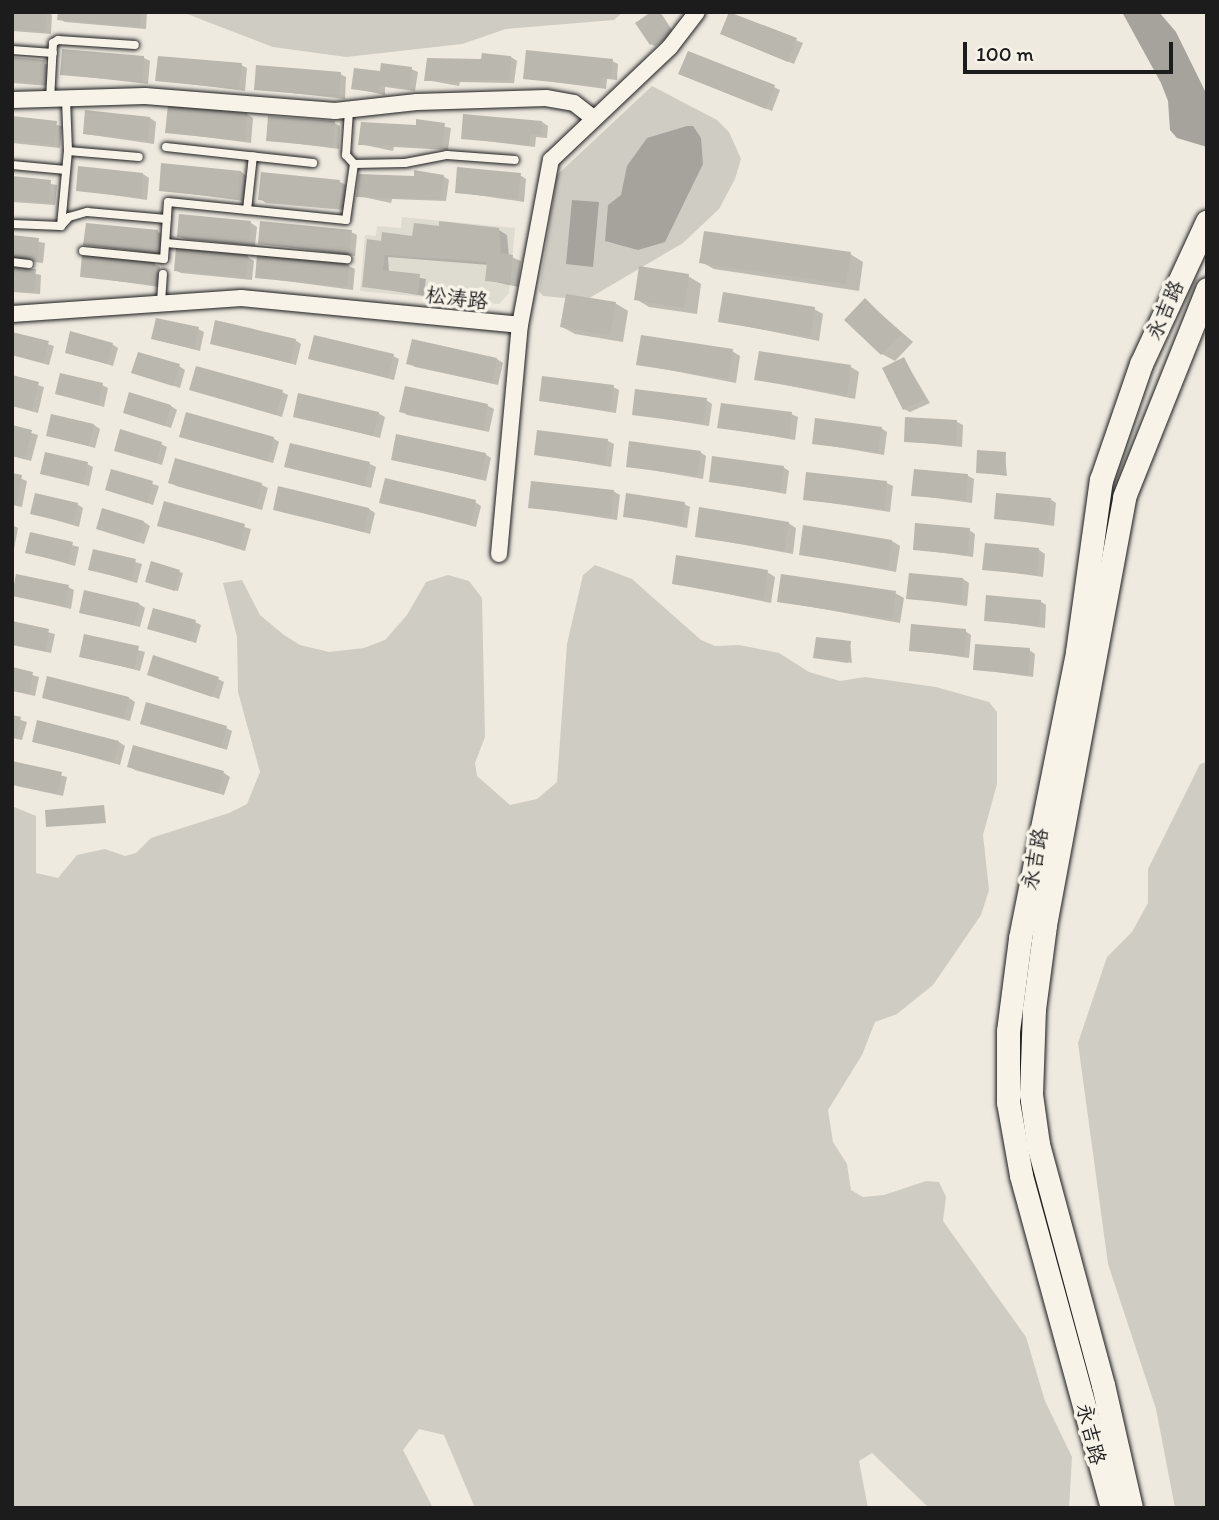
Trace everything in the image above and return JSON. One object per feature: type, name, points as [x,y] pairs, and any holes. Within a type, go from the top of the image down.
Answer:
[{"type":"main road","name":"永吉路","points":[[1112,1508],[1021,1175],[1008,1102],[1009,1031],[1020,938],[1077,652],[1101,480],[1141,364],[1207,222]]},
{"type":"main road","name":"永吉路","points":[[1132,1508],[1110,1411],[1038,1144],[1031,1094],[1034,1009],[1045,925],[1124,497],[1207,289]]},
{"type":"street","points":[[499,554],[520,325],[545,173],[564,144],[670,47],[697,12]]},
{"type":"street","points":[[12,100],[145,96],[349,111],[417,102],[546,98],[574,103],[592,117]]},
{"type":"street","name":"松涛路","points":[[12,314],[241,298],[305,301],[520,325]]},
{"type":"lane","points":[[61,226],[68,150],[53,53],[58,40],[135,45]]},
{"type":"lane","points":[[12,50],[53,53]]},
{"type":"lane","points":[[349,111],[346,155],[354,164],[405,163],[447,155],[514,160]]},
{"type":"lane","points":[[166,147],[313,163]]},
{"type":"lane","points":[[68,150],[139,157]]},
{"type":"lane","points":[[247,210],[253,156]]},
{"type":"lane","points":[[12,164],[66,170]]},
{"type":"lane","points":[[83,251],[164,259],[168,202],[346,220],[354,164]]},
{"type":"lane","points":[[61,226],[69,217],[87,212],[167,219]]},
{"type":"lane","points":[[12,224],[61,226]]},
{"type":"lane","points":[[166,243],[347,259]]},
{"type":"lane","points":[[12,262],[29,264]]},
{"type":"lane","points":[[161,302],[163,274]]},
{"type":"shaded area","points":[[182,12],[623,12],[614,20],[506,29],[462,44],[346,57],[273,47]]},
{"type":"shaded area","points":[[1122,12],[1159,12],[1176,32],[1207,95],[1207,147],[1177,138],[1170,130],[1168,101],[1161,83]]},
{"type":"shaded area","points":[[652,86],[717,120],[729,132],[741,159],[735,179],[719,209],[683,243],[586,300],[543,296],[539,291],[557,175]]},
{"type":"shaded area","points":[[693,126],[701,138],[703,164],[665,242],[638,250],[605,241],[608,205],[621,195],[627,166],[647,138]]},
{"type":"shaded area","points":[[572,200],[599,202],[593,267],[566,264]]},
{"type":"shaded area","points":[[402,217],[515,228],[509,293],[499,304],[360,291],[365,235],[376,236],[377,226],[401,228]]},
{"type":"shaded area","points":[[595,565],[632,579],[701,640],[715,646],[739,645],[779,653],[809,672],[840,681],[865,677],[936,687],[989,702],[997,712],[997,784],[983,835],[989,890],[981,915],[933,985],[897,1014],[875,1022],[862,1055],[828,1110],[833,1142],[847,1164],[851,1190],[863,1197],[884,1195],[926,1181],[939,1182],[946,1197],[943,1221],[1026,1337],[1045,1401],[1072,1457],[1069,1508],[929,1508],[872,1453],[859,1461],[868,1508],[475,1508],[444,1435],[419,1429],[403,1450],[433,1508],[12,1508],[12,806],[36,816],[36,873],[58,878],[77,855],[105,849],[125,856],[136,853],[151,838],[229,813],[247,804],[260,772],[238,692],[237,637],[223,583],[242,580],[260,615],[284,635],[300,645],[329,652],[364,648],[385,640],[407,615],[426,582],[448,575],[469,581],[482,598],[485,737],[475,763],[477,776],[510,805],[537,799],[557,782],[567,644],[583,575]]},
{"type":"shaded area","points":[[1207,762],[1207,1508],[1175,1508],[1156,1409],[1108,1264],[1078,1043],[1107,957],[1132,932],[1148,903],[1148,869],[1200,764]]},
{"type":"building","points":[[12,12],[47,12],[45,32],[12,29]]},
{"type":"building","points":[[58,12],[141,12],[140,27],[57,20]]},
{"type":"building","points":[[651,12],[659,12],[671,31],[650,45],[635,23]]},
{"type":"building","points":[[729,12],[797,38],[788,62],[720,34]]},
{"type":"building","points":[[62,49],[144,56],[143,82],[60,75]]},
{"type":"building","points":[[526,50],[613,59],[611,78],[601,77],[600,87],[523,79]]},
{"type":"building","points":[[688,51],[775,85],[766,109],[678,74]]},
{"type":"building","points":[[482,53],[511,56],[509,80],[424,81],[427,58],[481,59]]},
{"type":"building","points":[[158,56],[242,63],[239,89],[155,81]]},
{"type":"building","points":[[12,57],[45,60],[43,84],[12,81]]},
{"type":"building","points":[[381,63],[412,67],[409,88],[380,85],[379,93],[351,89],[354,68],[380,71]]},
{"type":"building","points":[[256,65],[341,72],[339,97],[254,90]]},
{"type":"building","points":[[168,105],[247,113],[245,141],[165,133]]},
{"type":"building","points":[[85,110],[150,117],[148,141],[83,134]]},
{"type":"building","points":[[463,114],[542,121],[541,135],[530,134],[529,145],[461,139]]},
{"type":"building","points":[[12,116],[57,121],[54,145],[12,141]]},
{"type":"building","points":[[268,116],[335,121],[333,147],[266,141]]},
{"type":"building","points":[[416,119],[445,123],[442,147],[358,145],[361,122],[416,125]]},
{"type":"building","points":[[161,163],[241,171],[239,199],[159,191]]},
{"type":"building","points":[[78,166],[143,173],[141,198],[76,191]]},
{"type":"building","points":[[457,167],[521,173],[518,199],[455,193]]},
{"type":"building","points":[[414,170],[444,175],[440,199],[356,197],[359,174],[414,176]]},
{"type":"building","points":[[261,172],[340,180],[338,208],[258,200]]},
{"type":"building","points":[[12,176],[51,180],[49,203],[12,200]]},
{"type":"building","points":[[179,214],[251,221],[249,244],[177,237]]},
{"type":"building","points":[[260,221],[352,230],[349,254],[258,244]]},
{"type":"building","points":[[439,221],[499,228],[501,253],[513,255],[510,283],[485,281],[487,262],[385,255],[383,270],[420,274],[418,294],[362,287],[367,239],[381,241],[382,232],[412,236],[414,223],[439,226]]},
{"type":"building","points":[[86,223],[158,230],[156,253],[83,245]]},
{"type":"building","points":[[704,231],[851,252],[846,284],[699,263]]},
{"type":"building","points":[[12,235],[39,238],[37,260],[12,258]]},
{"type":"building","points":[[176,248],[248,255],[246,278],[174,271]]},
{"type":"building","points":[[82,255],[155,262],[153,285],[80,277]]},
{"type":"building","points":[[257,255],[349,264],[347,287],[255,278]]},
{"type":"building","points":[[639,266],[689,274],[684,308],[634,300]]},
{"type":"building","points":[[12,267],[36,269],[34,292],[12,290]]},
{"type":"building","points":[[723,292],[815,307],[810,337],[718,322]]},
{"type":"building","points":[[566,294],[616,302],[610,335],[560,327]]},
{"type":"building","points":[[865,298],[901,334],[881,355],[844,320]]},
{"type":"building","points":[[156,318],[199,327],[194,349],[151,339]]},
{"type":"building","points":[[215,320],[296,339],[290,363],[210,344]]},
{"type":"building","points":[[70,331],[113,343],[107,364],[65,353]]},
{"type":"building","points":[[12,332],[49,341],[43,363],[12,355]]},
{"type":"building","points":[[314,335],[394,354],[388,378],[308,359]]},
{"type":"building","points":[[641,335],[733,349],[728,379],[636,365]]},
{"type":"building","points":[[412,339],[497,358],[492,383],[406,364]]},
{"type":"building","points":[[759,351],[851,365],[847,395],[754,380]]},
{"type":"building","points":[[138,352],[180,364],[173,386],[131,373]]},
{"type":"building","points":[[904,357],[925,399],[903,410],[882,368]]},
{"type":"building","points":[[196,366],[283,390],[276,415],[189,390]]},
{"type":"building","points":[[60,373],[103,383],[98,405],[55,394]]},
{"type":"building","points":[[12,375],[39,382],[32,410],[12,406]]},
{"type":"building","points":[[542,376],[614,385],[610,411],[539,401]]},
{"type":"building","points":[[405,386],[488,404],[483,430],[399,412]]},
{"type":"building","points":[[635,389],[707,398],[703,424],[632,415]]},
{"type":"building","points":[[129,392],[171,405],[165,426],[123,413]]},
{"type":"building","points":[[298,393],[379,412],[373,436],[293,417]]},
{"type":"building","points":[[721,403],[792,412],[789,438],[717,428]]},
{"type":"building","points":[[186,412],[274,437],[267,461],[179,437]]},
{"type":"building","points":[[51,414],[94,424],[89,446],[46,436]]},
{"type":"building","points":[[905,417],[957,420],[956,445],[904,442]]},
{"type":"building","points":[[815,418],[882,427],[878,452],[812,444]]},
{"type":"building","points":[[12,425],[32,430],[25,459],[12,456]]},
{"type":"building","points":[[120,429],[162,442],[156,463],[114,451]]},
{"type":"building","points":[[537,430],[608,439],[605,465],[534,455]]},
{"type":"building","points":[[396,434],[486,453],[480,479],[391,460]]},
{"type":"building","points":[[629,441],[701,451],[697,476],[626,467]]},
{"type":"building","points":[[290,443],[370,462],[364,486],[284,467]]},
{"type":"building","points":[[977,450],[1006,452],[1004,475],[976,473]]},
{"type":"building","points":[[45,452],[88,462],[83,484],[40,474]]},
{"type":"building","points":[[712,456],[784,466],[780,492],[709,482]]},
{"type":"building","points":[[175,458],[262,483],[256,508],[168,483]]},
{"type":"building","points":[[111,469],[153,481],[147,503],[105,490]]},
{"type":"building","points":[[914,469],[968,474],[966,500],[911,496]]},
{"type":"building","points":[[806,472],[887,481],[884,509],[803,500]]},
{"type":"building","points":[[12,473],[22,475],[16,504],[12,504]]},
{"type":"building","points":[[385,478],[476,500],[470,524],[379,503]]},
{"type":"building","points":[[531,481],[614,490],[611,517],[528,508]]},
{"type":"building","points":[[278,486],[369,508],[364,532],[273,510]]},
{"type":"building","points":[[35,493],[78,503],[73,524],[30,514]]},
{"type":"building","points":[[626,493],[685,502],[681,525],[623,517]]},
{"type":"building","points":[[996,493],[1051,498],[1048,524],[994,519]]},
{"type":"building","points":[[164,501],[245,524],[239,548],[157,526]]},
{"type":"building","points":[[699,507],[789,522],[784,551],[695,537]]},
{"type":"building","points":[[102,508],[144,521],[138,542],[96,529]]},
{"type":"building","points":[[915,523],[970,528],[967,555],[913,550]]},
{"type":"building","points":[[803,525],[892,540],[888,569],[799,555]]},
{"type":"building","points":[[30,532],[73,542],[68,563],[25,553]]},
{"type":"building","points":[[985,543],[1039,548],[1037,575],[982,570]]},
{"type":"building","points":[[93,549],[136,559],[131,580],[88,570]]},
{"type":"building","points":[[676,555],[768,570],[763,600],[672,584]]},
{"type":"building","points":[[151,561],[180,570],[175,591],[145,582]]},
{"type":"building","points":[[909,573],[963,578],[961,604],[906,599]]},
{"type":"building","points":[[16,574],[69,585],[65,607],[12,596]]},
{"type":"building","points":[[781,574],[896,591],[892,619],[777,602]]},
{"type":"building","points":[[84,590],[139,603],[134,625],[79,613]]},
{"type":"building","points":[[986,595],[1041,600],[1039,626],[984,621]]},
{"type":"building","points":[[153,608],[196,620],[190,641],[147,629]]},
{"type":"building","points":[[12,621],[49,629],[45,651],[12,644]]},
{"type":"building","points":[[911,624],[966,629],[964,656],[909,651]]},
{"type":"building","points":[[84,634],[139,646],[134,669],[79,657]]},
{"type":"building","points":[[816,637],[851,641],[848,663],[813,658]]},
{"type":"building","points":[[975,644],[1030,648],[1028,675],[973,670]]},
{"type":"building","points":[[153,655],[219,677],[212,697],[147,675]]},
{"type":"building","points":[[12,667],[33,672],[29,694],[12,690]]},
{"type":"building","points":[[47,676],[129,697],[124,718],[42,698]]},
{"type":"building","points":[[146,702],[227,726],[221,748],[140,724]]},
{"type":"building","points":[[12,715],[21,717],[16,738],[12,737]]},
{"type":"building","points":[[37,720],[119,741],[114,762],[32,742]]},
{"type":"building","points":[[133,745],[224,771],[218,793],[127,767]]},
{"type":"building","points":[[12,761],[62,772],[57,794],[12,784]]},
{"type":"building","points":[[104,805],[106,823],[46,827],[45,810]]}]
